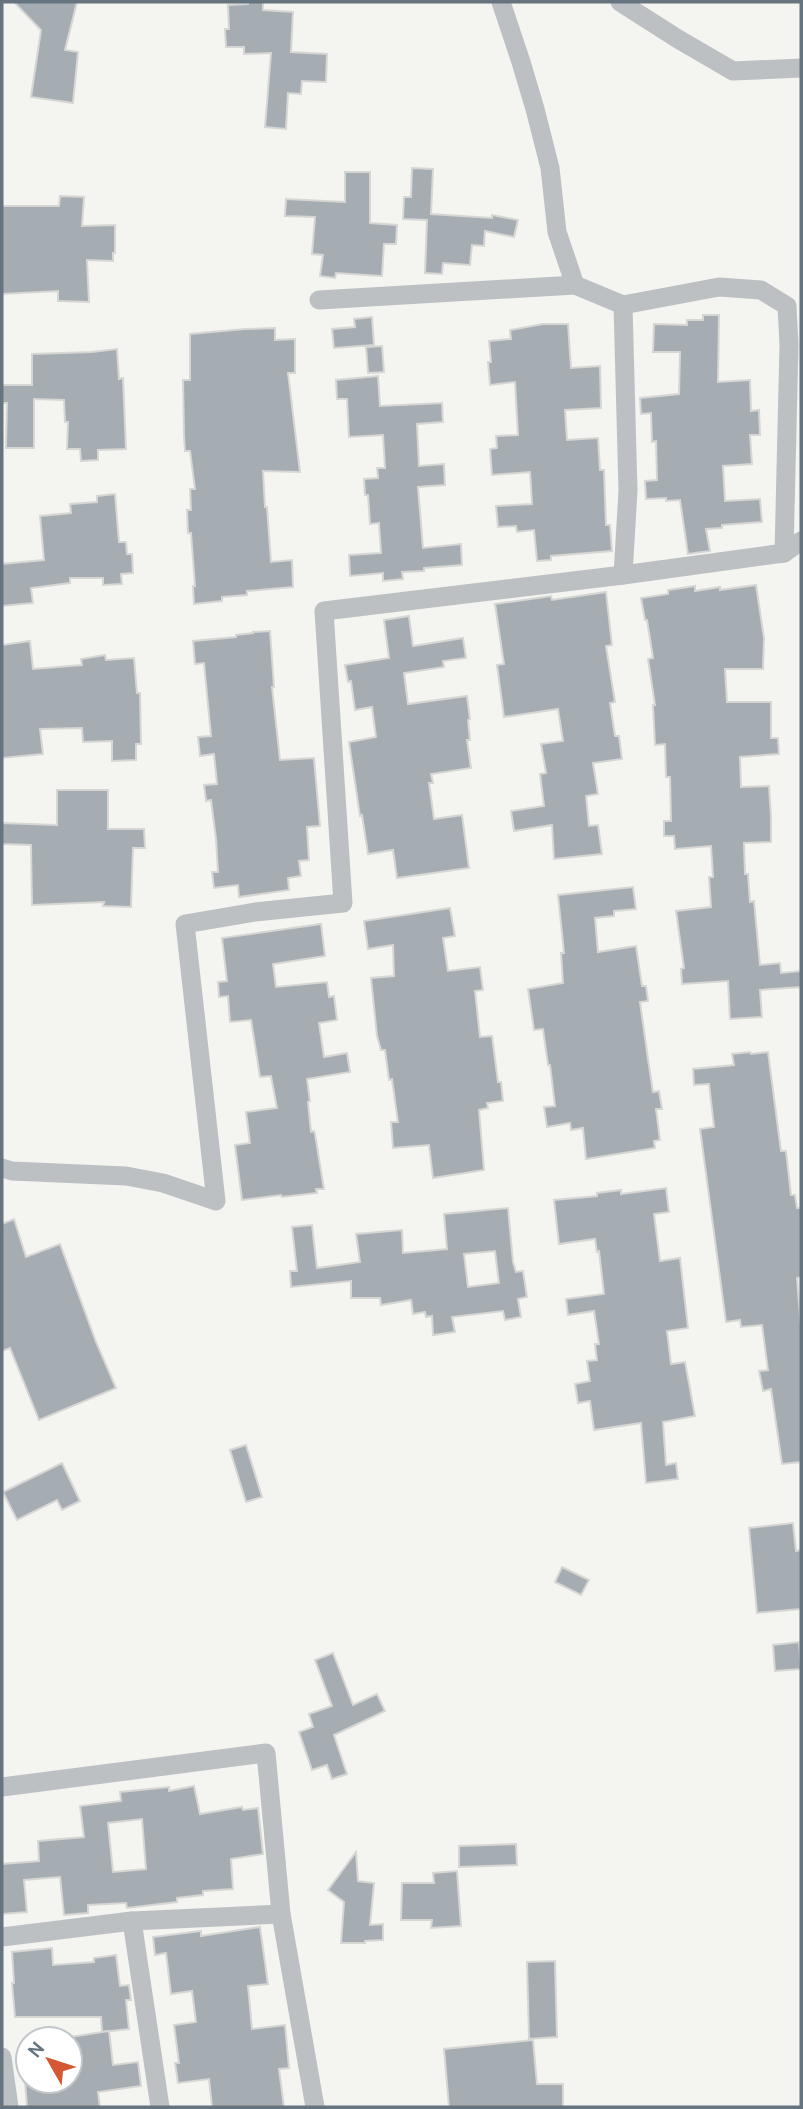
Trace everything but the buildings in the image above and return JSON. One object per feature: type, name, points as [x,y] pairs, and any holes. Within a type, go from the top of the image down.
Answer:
[{"type":"street","points":[[500,2],[535,110],[550,168],[557,232],[575,285]]},
{"type":"street","points":[[620,2],[733,71],[801,68]]},
{"type":"street","points":[[319,300],[575,285],[623,305],[719,286],[761,290],[787,306],[789,345],[784,553]]},
{"type":"street","points":[[623,305],[628,491],[624,575]]},
{"type":"street","points":[[2,1168],[12,1171],[126,1176],[163,1184],[216,1201],[186,924],[255,912],[342,903],[324,611],[784,553],[801,541]]},
{"type":"street","points":[[2,1787],[265,1753],[281,1914],[315,2107]]},
{"type":"street","points":[[2,1937],[132,1921],[281,1914]]},
{"type":"street","points":[[132,1921],[160,2107]]},
{"type":"street","points":[[2,2057],[9,2107]]}]
